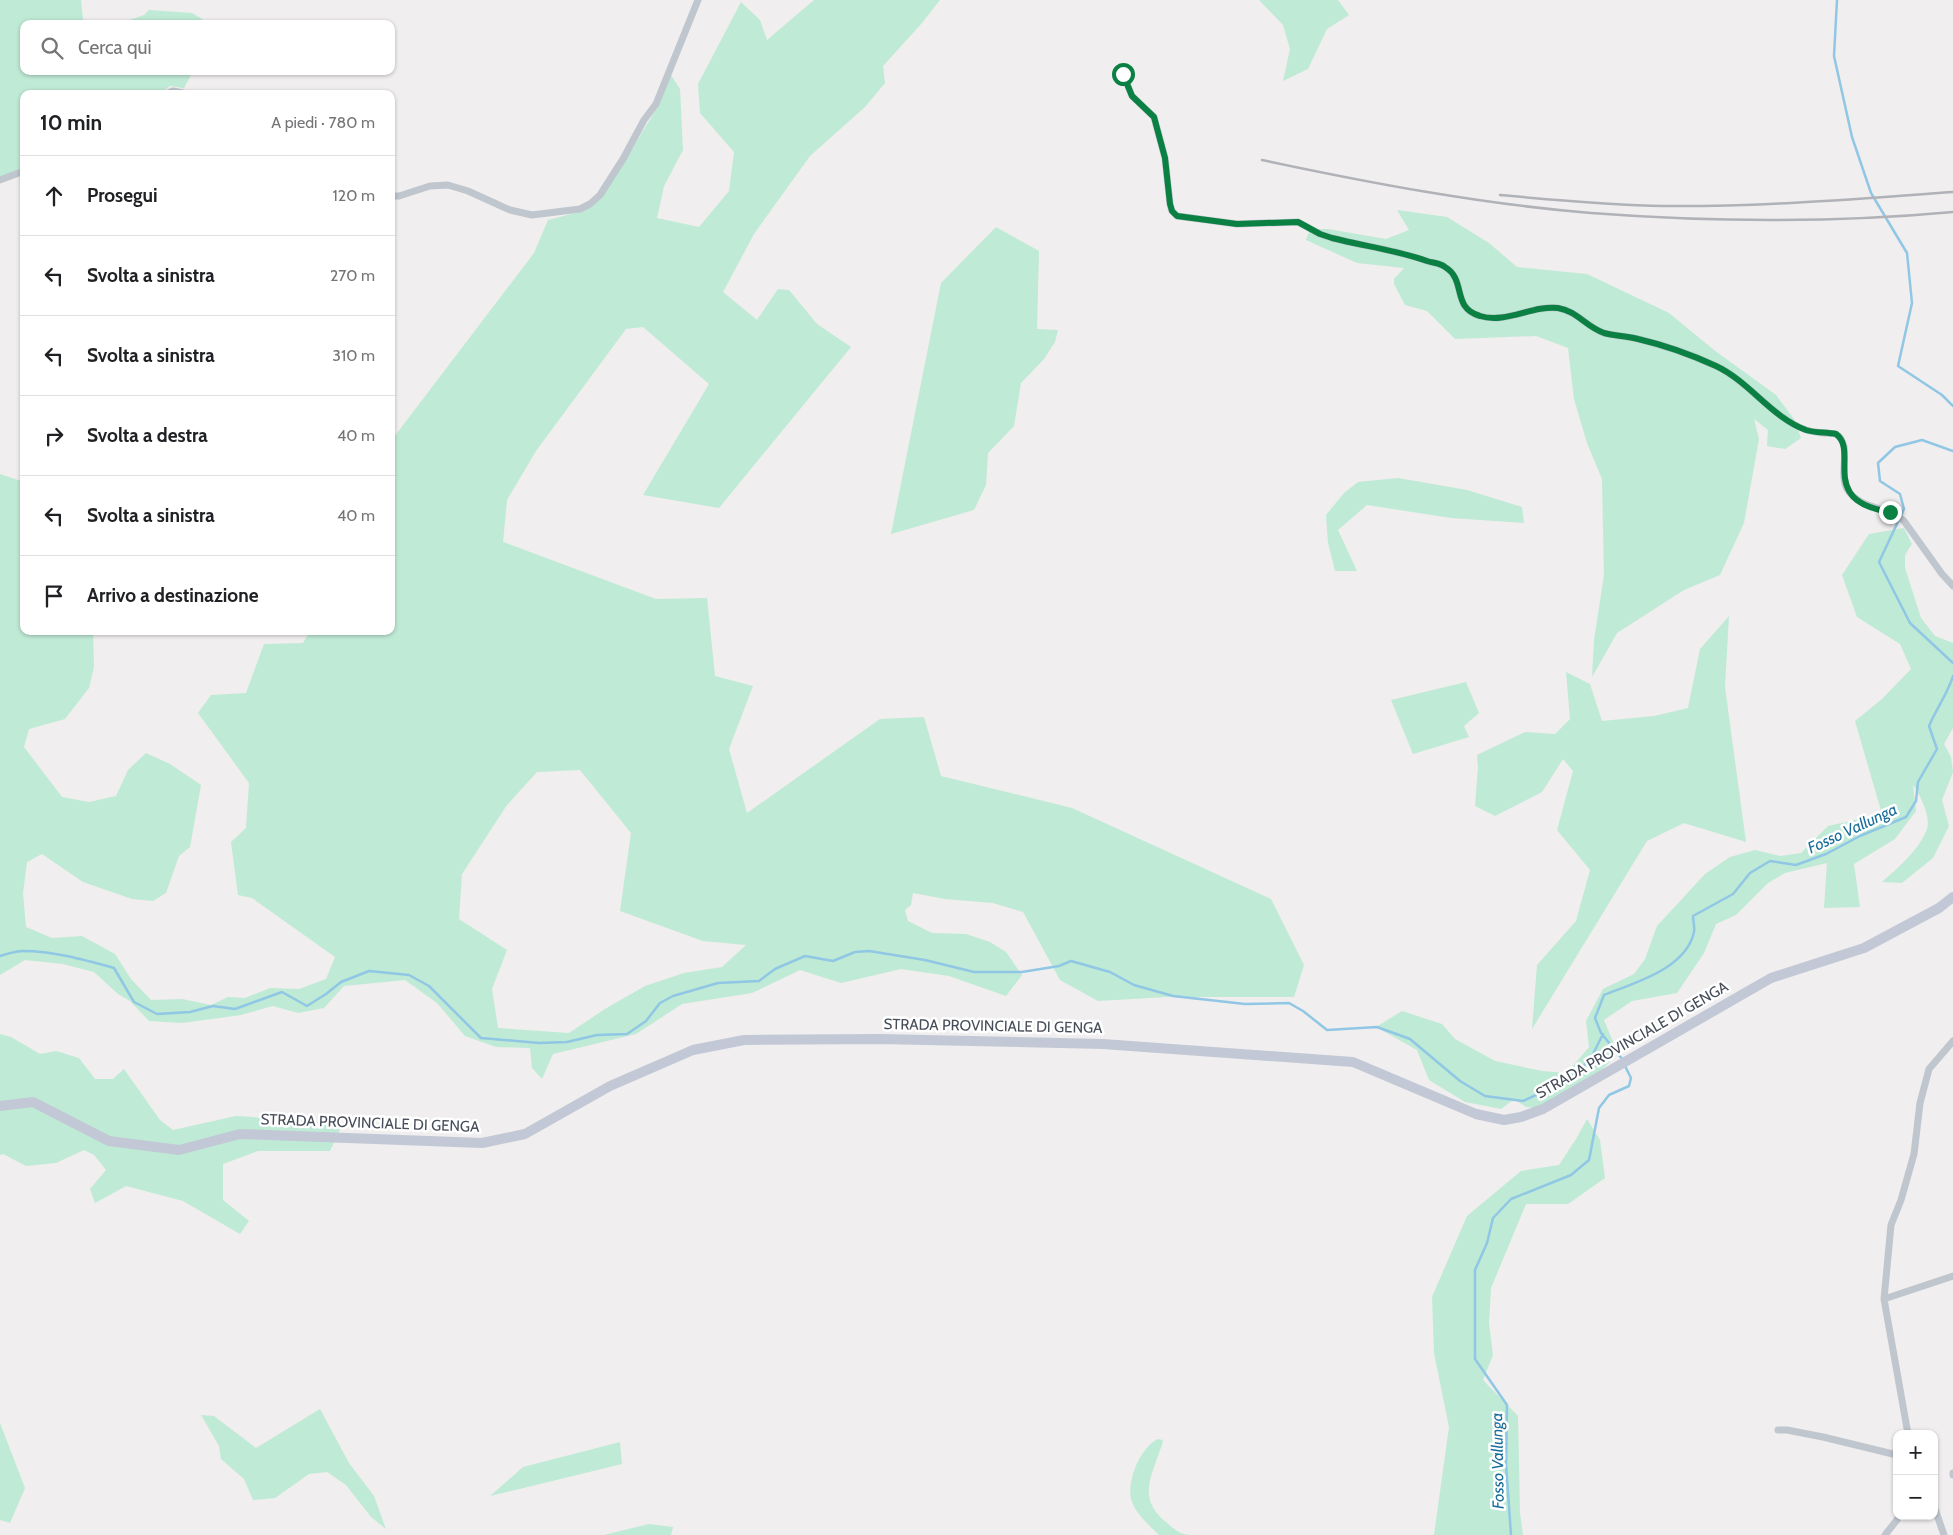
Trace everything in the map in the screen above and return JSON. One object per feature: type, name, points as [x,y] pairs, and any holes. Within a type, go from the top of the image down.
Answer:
[{"type":"main road","name":"STRADA PROVINCIALE DI GENGA","points":[[0,1106],[33,1102],[109,1141],[178,1150],[240,1134],[482,1143],[524,1134],[610,1086],[693,1050],[744,1040],[880,1039],[1103,1044],[1353,1062],[1476,1114],[1504,1120],[1543,1109],[1771,978],[1864,948],[1939,908],[1953,897]]},
{"type":"street","points":[[395,196],[430,186],[448,185],[468,191],[510,210],[532,215],[580,209],[590,204],[604,188],[623,159],[644,120],[656,104],[698,0]]},
{"type":"street","points":[[1123,74],[1132,96],[1154,117],[1165,158],[1170,204],[1172,211],[1177,216],[1237,224],[1298,222],[1332,238],[1410,255],[1442,265],[1450,270],[1454,276],[1466,310],[1481,317],[1504,317],[1545,307],[1560,308],[1570,311],[1587,324],[1604,332],[1640,339],[1716,366],[1729,373],[1789,421],[1806,430],[1836,434],[1840,437],[1844,450],[1844,480],[1850,493],[1868,505],[1897,514],[1953,586]]},
{"type":"street","points":[[0,180],[20,172]]},
{"type":"street","points":[[1907,1430],[1884,1299],[1891,1225],[1901,1200],[1914,1154],[1920,1103],[1930,1070],[1953,1041]]},
{"type":"street","points":[[1884,1299],[1953,1276]]},
{"type":"street","points":[[1778,1430],[1822,1437],[1893,1454]]},
{"type":"street","points":[[1938,1518],[1944,1535]]},
{"type":"street","points":[[1885,1535],[1897,1520]]},
{"type":"green space","points":[[0,0],[81,0],[83,20],[20,20],[20,75],[191,75],[184,88],[170,86],[164,90],[20,90],[20,168],[5,177],[0,177]]},
{"type":"green space","points":[[814,0],[940,0],[883,66],[885,83],[865,107],[810,156],[754,234],[723,292],[757,320],[778,289],[789,290],[817,324],[851,347],[719,508],[643,495],[709,384],[643,327],[626,329],[536,451],[507,500],[503,542],[656,599],[707,598],[715,676],[753,686],[729,749],[747,813],[880,719],[924,717],[941,776],[1072,808],[1271,899],[1304,965],[1294,997],[1167,997],[1098,1001],[1060,980],[1023,912],[993,903],[945,899],[913,893],[911,905],[905,910],[908,921],[932,933],[966,934],[990,942],[1006,952],[1022,975],[1006,996],[949,976],[901,969],[841,983],[800,970],[752,993],[682,1004],[636,1034],[553,1054],[542,1079],[532,1068],[530,1048],[496,1047],[465,1036],[437,1003],[405,980],[344,986],[324,1008],[298,1013],[273,1006],[241,1015],[182,1023],[149,1021],[130,1001],[118,994],[94,972],[63,964],[25,960],[0,975],[0,474],[20,481],[20,635],[93,635],[94,667],[89,688],[65,719],[29,729],[24,747],[62,797],[89,802],[116,796],[128,770],[146,753],[170,764],[201,785],[190,847],[179,856],[166,893],[153,901],[132,899],[83,882],[42,854],[27,862],[23,893],[26,927],[52,938],[82,936],[115,954],[131,979],[151,1000],[182,999],[211,1005],[228,997],[245,998],[270,988],[299,989],[326,979],[335,957],[252,898],[238,895],[231,842],[246,828],[249,783],[198,713],[211,695],[246,693],[264,644],[303,643],[308,635],[395,635],[395,436],[534,253],[548,220],[583,211],[599,200],[658,106],[671,75],[680,89],[683,150],[664,186],[657,218],[699,227],[729,191],[734,152],[700,113],[698,84],[741,2],[760,20],[767,40]],"holes":[[[580,770],[631,833],[620,911],[703,941],[746,945],[722,967],[684,973],[645,986],[569,1033],[498,1028],[492,989],[507,950],[459,919],[462,874],[507,805],[537,772]]]},
{"type":"green space","points":[[1259,0],[1338,0],[1349,15],[1327,29],[1308,69],[1283,81],[1290,49],[1283,25]]},
{"type":"green space","points":[[149,10],[192,13],[203,20],[130,20],[144,15]]},
{"type":"green space","points":[[1397,210],[1447,217],[1489,243],[1517,267],[1587,274],[1669,313],[1714,350],[1776,395],[1794,419],[1801,438],[1785,449],[1767,446],[1768,430],[1754,419],[1759,439],[1744,523],[1720,575],[1684,590],[1617,633],[1592,677],[1594,640],[1604,575],[1602,479],[1587,443],[1574,399],[1568,348],[1536,336],[1455,339],[1427,311],[1405,305],[1394,284],[1394,279],[1404,268],[1357,263],[1306,240],[1310,229],[1328,229],[1386,239],[1409,230]]},
{"type":"green space","points":[[996,227],[1039,251],[1037,329],[1058,330],[1055,342],[1044,359],[1021,383],[1014,426],[988,453],[986,485],[974,510],[891,534],[941,283]]},
{"type":"green space","points":[[1398,478],[1467,490],[1522,507],[1524,523],[1451,518],[1367,505],[1338,530],[1357,571],[1335,571],[1328,543],[1326,515],[1344,493],[1358,482]]},
{"type":"green space","points":[[1904,528],[1912,544],[1905,555],[1905,568],[1921,618],[1935,636],[1953,643],[1953,728],[1944,744],[1951,757],[1953,772],[1942,800],[1949,826],[1933,858],[1902,883],[1882,882],[1914,851],[1927,829],[1926,812],[1922,800],[1913,785],[1916,811],[1895,839],[1854,864],[1860,907],[1824,908],[1827,863],[1785,873],[1768,883],[1736,915],[1716,924],[1704,953],[1677,993],[1632,1001],[1604,1020],[1618,1054],[1596,1075],[1539,1108],[1526,1107],[1514,1099],[1501,1109],[1465,1102],[1429,1080],[1417,1050],[1376,1027],[1402,1011],[1442,1024],[1455,1039],[1495,1061],[1542,1071],[1567,1073],[1589,1047],[1586,1021],[1603,989],[1634,974],[1645,959],[1657,926],[1705,874],[1730,857],[1755,850],[1780,856],[1801,853],[1828,826],[1882,814],[1855,721],[1882,699],[1911,669],[1900,644],[1857,617],[1842,575],[1869,534]]},
{"type":"green space","points":[[1729,616],[1725,687],[1746,842],[1684,823],[1647,841],[1532,1029],[1537,965],[1576,921],[1590,870],[1557,830],[1573,771],[1563,759],[1542,792],[1495,816],[1475,806],[1477,755],[1525,732],[1555,734],[1570,719],[1566,672],[1590,684],[1602,721],[1654,716],[1688,708],[1700,649]]},
{"type":"green space","points":[[1466,682],[1479,713],[1464,726],[1469,737],[1413,754],[1391,700]]},
{"type":"green space","points":[[0,1034],[11,1037],[40,1054],[56,1051],[79,1058],[95,1079],[113,1079],[124,1069],[160,1120],[173,1130],[236,1116],[343,1123],[330,1151],[258,1151],[223,1164],[223,1200],[249,1221],[240,1234],[183,1201],[126,1186],[95,1203],[90,1189],[106,1170],[94,1155],[84,1150],[56,1163],[26,1166],[3,1154],[0,1155]]},
{"type":"green space","points":[[1587,1119],[1600,1140],[1605,1178],[1568,1204],[1526,1204],[1491,1288],[1489,1323],[1493,1355],[1483,1380],[1518,1416],[1520,1513],[1523,1535],[1434,1535],[1449,1427],[1434,1353],[1432,1297],[1467,1216],[1521,1171],[1559,1165]]},
{"type":"green space","points":[[320,1409],[349,1463],[374,1496],[386,1529],[371,1517],[346,1485],[327,1472],[309,1474],[275,1498],[253,1500],[244,1479],[221,1459],[219,1446],[201,1415],[214,1416],[256,1448]]},
{"type":"green space","points":[[0,1423],[25,1488],[10,1523],[0,1520]]},
{"type":"green space","points":[[1158,1439],[1163,1440],[1150,1482],[1149,1496],[1151,1503],[1159,1516],[1172,1527],[1179,1532],[1189,1535],[1159,1535],[1140,1516],[1132,1502],[1130,1494],[1132,1476],[1145,1450]]},
{"type":"green space","points":[[620,1442],[622,1464],[490,1496],[523,1467]]},
{"type":"green space","points":[[649,1524],[673,1527],[671,1535],[604,1535]]},
{"type":"waterway","points":[[1837,0],[1834,56],[1852,137],[1871,193],[1907,253],[1912,303],[1898,366],[1942,395],[1953,406]]},
{"type":"waterway","name":"Fosso Vallunga","points":[[1953,451],[1922,440],[1895,447],[1878,463],[1880,481],[1900,494],[1904,509],[1879,562],[1910,623],[1953,663]]},
{"type":"waterway","name":"Fosso Vallunga","points":[[1623,1060],[1601,1033],[1595,1018],[1604,995],[1644,980],[1670,965],[1681,956],[1689,945],[1694,932],[1693,916],[1733,894],[1750,873],[1770,861],[1796,865],[1826,854],[1860,836],[1906,817],[1916,801],[1918,782],[1937,749],[1929,726],[1953,676]]},
{"type":"waterway","points":[[0,956],[20,951],[34,951],[57,954],[114,968],[134,1002],[157,1014],[190,1012],[213,1006],[235,1009],[282,992],[307,1006],[341,982],[369,971],[409,975],[429,986],[481,1038],[539,1043],[567,1042],[597,1035],[627,1034],[646,1021],[660,1003],[673,996],[718,983],[759,981],[775,969],[805,956],[833,961],[855,952],[869,951],[925,960],[974,972],[1022,972],[1059,966],[1071,961],[1110,972],[1134,985],[1173,996],[1245,1004],[1289,1003],[1303,1011],[1327,1030],[1377,1027],[1410,1039],[1460,1081],[1485,1096],[1523,1101],[1573,1075],[1590,1060],[1603,1034]]},
{"type":"waterway","name":"Fosso Vallunga","points":[[1511,1535],[1506,1464],[1507,1405],[1475,1359],[1475,1270],[1487,1243],[1493,1218],[1511,1199],[1571,1175],[1589,1160],[1599,1108],[1609,1095],[1629,1086],[1631,1078],[1625,1066]]},
{"type":"railway","points":[[1262,160],[1426,192],[1508,204],[1591,213],[1726,220],[1817,220],[1953,212]]},
{"type":"railway","points":[[1500,195],[1623,205],[1700,206],[1808,202],[1953,192]]},
{"type":"route","points":[[1123,74],[1132,96],[1154,117],[1165,158],[1170,204],[1172,211],[1177,216],[1237,224],[1298,222],[1332,238],[1410,255],[1442,265],[1450,270],[1454,276],[1466,310],[1481,317],[1496,318],[1545,307],[1560,308],[1570,311],[1587,324],[1604,332],[1640,339],[1716,366],[1729,373],[1779,415],[1789,421],[1806,430],[1836,434],[1840,437],[1844,450],[1844,480],[1846,487],[1861,502],[1890,512]]}]
